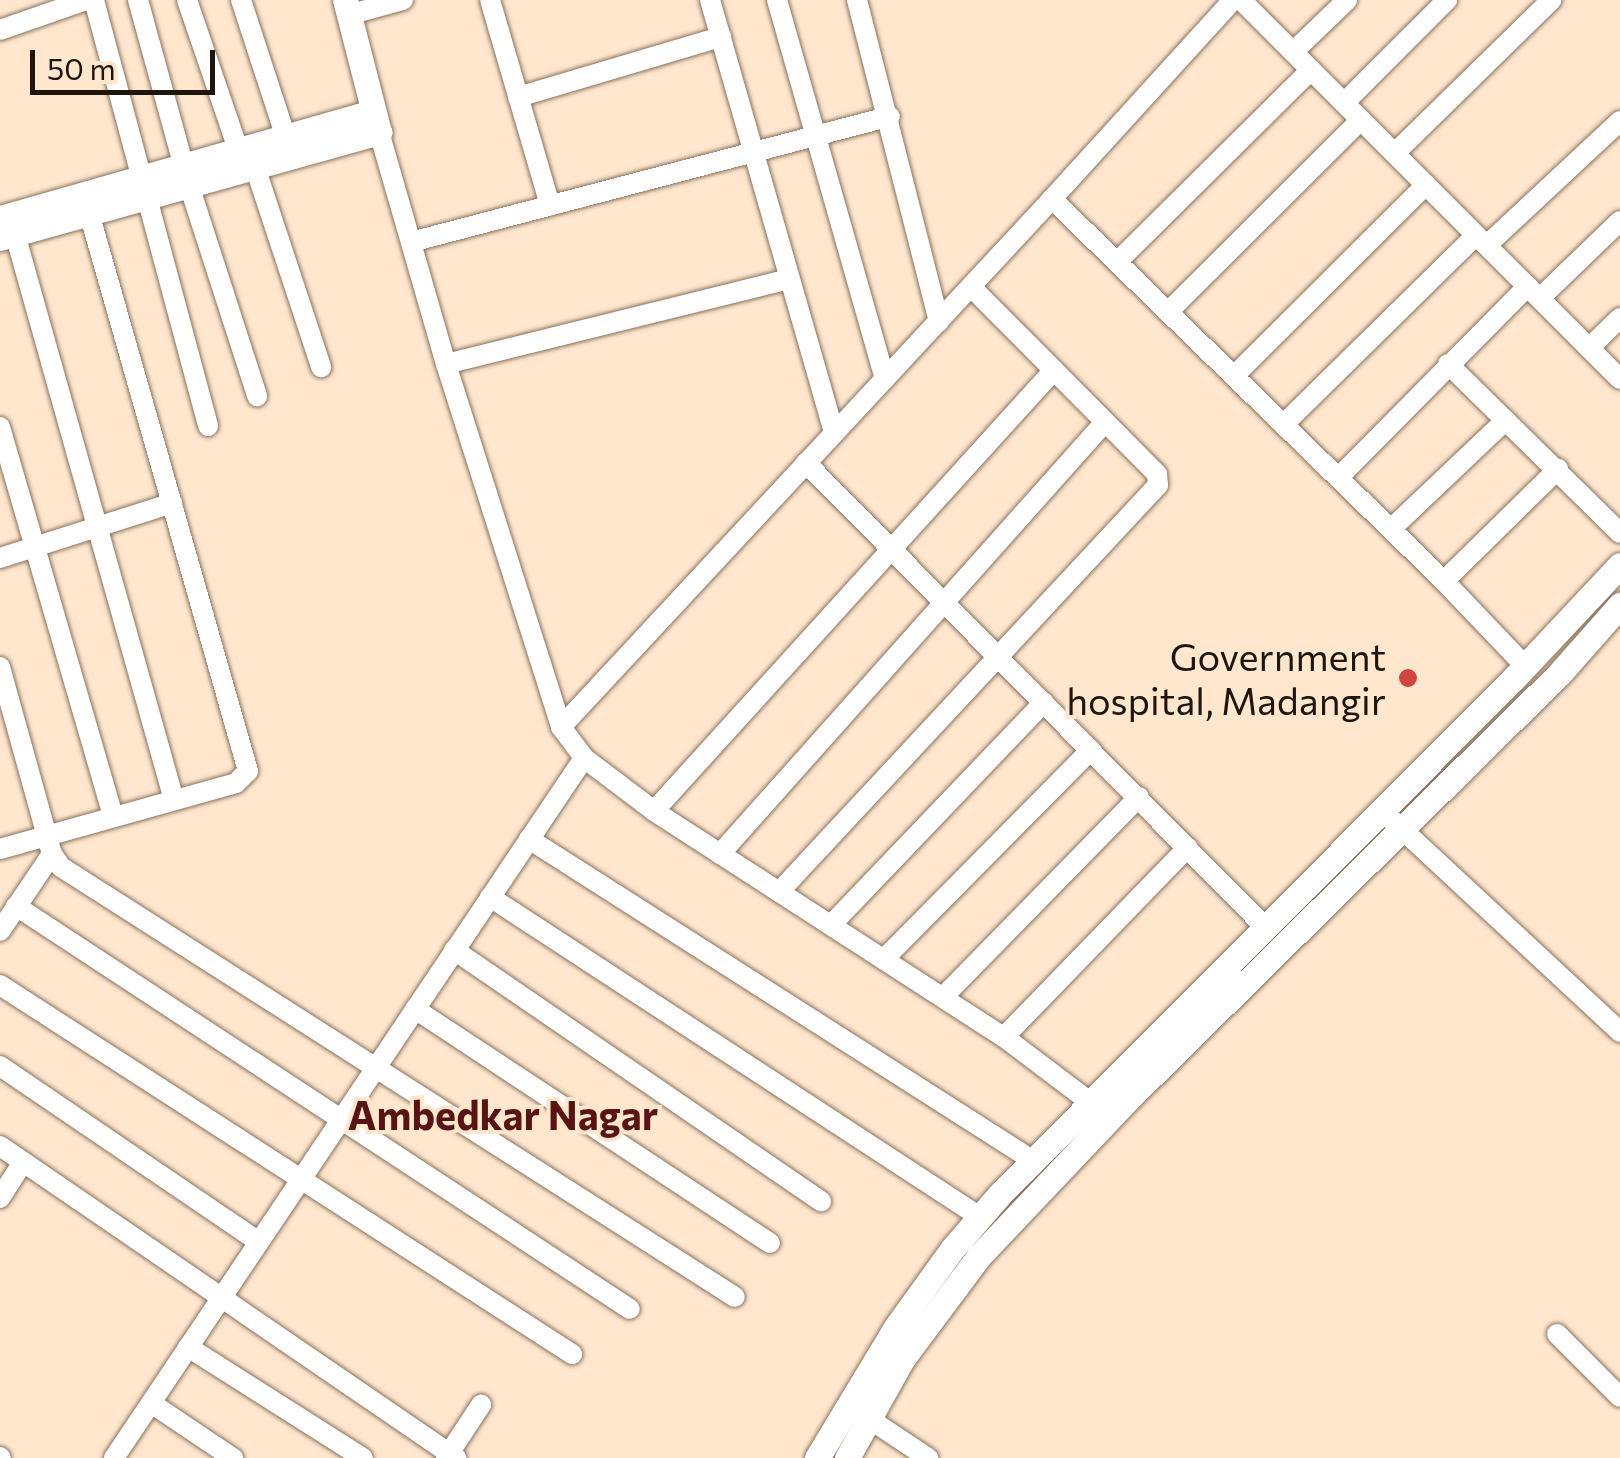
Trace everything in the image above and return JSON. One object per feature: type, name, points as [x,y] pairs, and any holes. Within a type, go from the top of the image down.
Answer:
[{"type":"street","points":[[0,30],[90,0],[208,426]]},
{"type":"street","points":[[138,0],[187,175],[257,396]]},
{"type":"street","points":[[187,0],[321,367]]},
{"type":"street","points":[[241,0],[289,146]]},
{"type":"street","points":[[403,0],[346,7],[446,364],[561,727],[584,758],[654,811],[1004,1037],[1111,1117]]},
{"type":"street","points":[[490,0],[550,206]]},
{"type":"street","points":[[710,0],[834,434]]},
{"type":"street","points":[[777,0],[885,380]]},
{"type":"street","points":[[857,0],[890,116],[939,322]]},
{"type":"street","points":[[561,727],[1237,0],[1620,378]]},
{"type":"street","points":[[1293,52],[1347,0]]},
{"type":"street","points":[[1344,103],[1447,0]]},
{"type":"street","points":[[1395,154],[1551,0]]},
{"type":"street","points":[[518,98],[721,37]]},
{"type":"street","points":[[1117,262],[1311,70]]},
{"type":"street","points":[[411,242],[890,116]]},
{"type":"street","points":[[1168,312],[1361,120]]},
{"type":"street","points":[[1284,424],[1481,240],[1620,121]]},
{"type":"street","points":[[5,230],[376,122]]},
{"type":"street","points":[[1234,376],[1426,184]]},
{"type":"street","points":[[5,230],[89,213],[142,189]]},
{"type":"street","points":[[1052,199],[1444,581],[1525,666]]},
{"type":"street","points":[[0,849],[49,845],[113,817],[236,783],[248,771],[89,213]]},
{"type":"street","points":[[1338,478],[1448,364],[1620,221]]},
{"type":"street","points":[[5,230],[98,526],[174,800]]},
{"type":"street","points":[[446,364],[790,278]]},
{"type":"street","points":[[779,892],[996,654],[1158,485],[1157,474],[971,287]]},
{"type":"street","points":[[1589,348],[1620,318]]},
{"type":"street","points":[[1448,364],[1620,533]]},
{"type":"street","points":[[654,811],[1054,370]]},
{"type":"street","points":[[1391,530],[1506,420]]},
{"type":"street","points":[[720,854],[1105,422]]},
{"type":"street","points":[[0,427],[4,453],[113,817]]},
{"type":"street","points":[[806,463],[1265,927]]},
{"type":"street","points":[[1444,581],[1558,470]]},
{"type":"street","points":[[0,558],[172,503]]},
{"type":"street","points":[[847,1458],[904,1358],[979,1256],[1391,819],[1620,564]]},
{"type":"street","points":[[817,1458],[896,1327],[980,1217],[1032,1160],[1265,927],[1560,673],[1620,605]]},
{"type":"street","points":[[0,667],[49,845],[74,876],[735,1297]]},
{"type":"street","points":[[832,925],[1044,702]]},
{"type":"street","points":[[884,959],[1091,750]]},
{"type":"street","points":[[116,1457],[584,758]]},
{"type":"street","points":[[943,997],[1138,797]]},
{"type":"street","points":[[1391,819],[1620,1032]]},
{"type":"street","points":[[529,839],[1032,1160]]},
{"type":"street","points":[[0,931],[49,845]]},
{"type":"street","points":[[1004,1037],[1188,847]]},
{"type":"street","points":[[490,896],[980,1217]]},
{"type":"street","points":[[16,906],[630,1309]]},
{"type":"street","points":[[454,950],[821,1201]]},
{"type":"street","points":[[0,985],[572,1354]]},
{"type":"street","points":[[415,1009],[770,1242]]},
{"type":"street","points":[[0,1066],[259,1242]]},
{"type":"street","points":[[0,1146],[451,1456],[482,1405]]},
{"type":"street","points":[[0,1198],[23,1162]]},
{"type":"street","points":[[1557,1334],[1620,1396]]},
{"type":"street","points":[[188,1347],[363,1458]]},
{"type":"street","points":[[150,1403],[233,1458]]},
{"type":"street","points":[[871,1420],[928,1458]]},
{"type":"place","name":"Government hospital, Madangir","points":[[1408,678]]},
{"type":"district","name":"Ambedkar Nagar","points":[[503,1114]]}]
